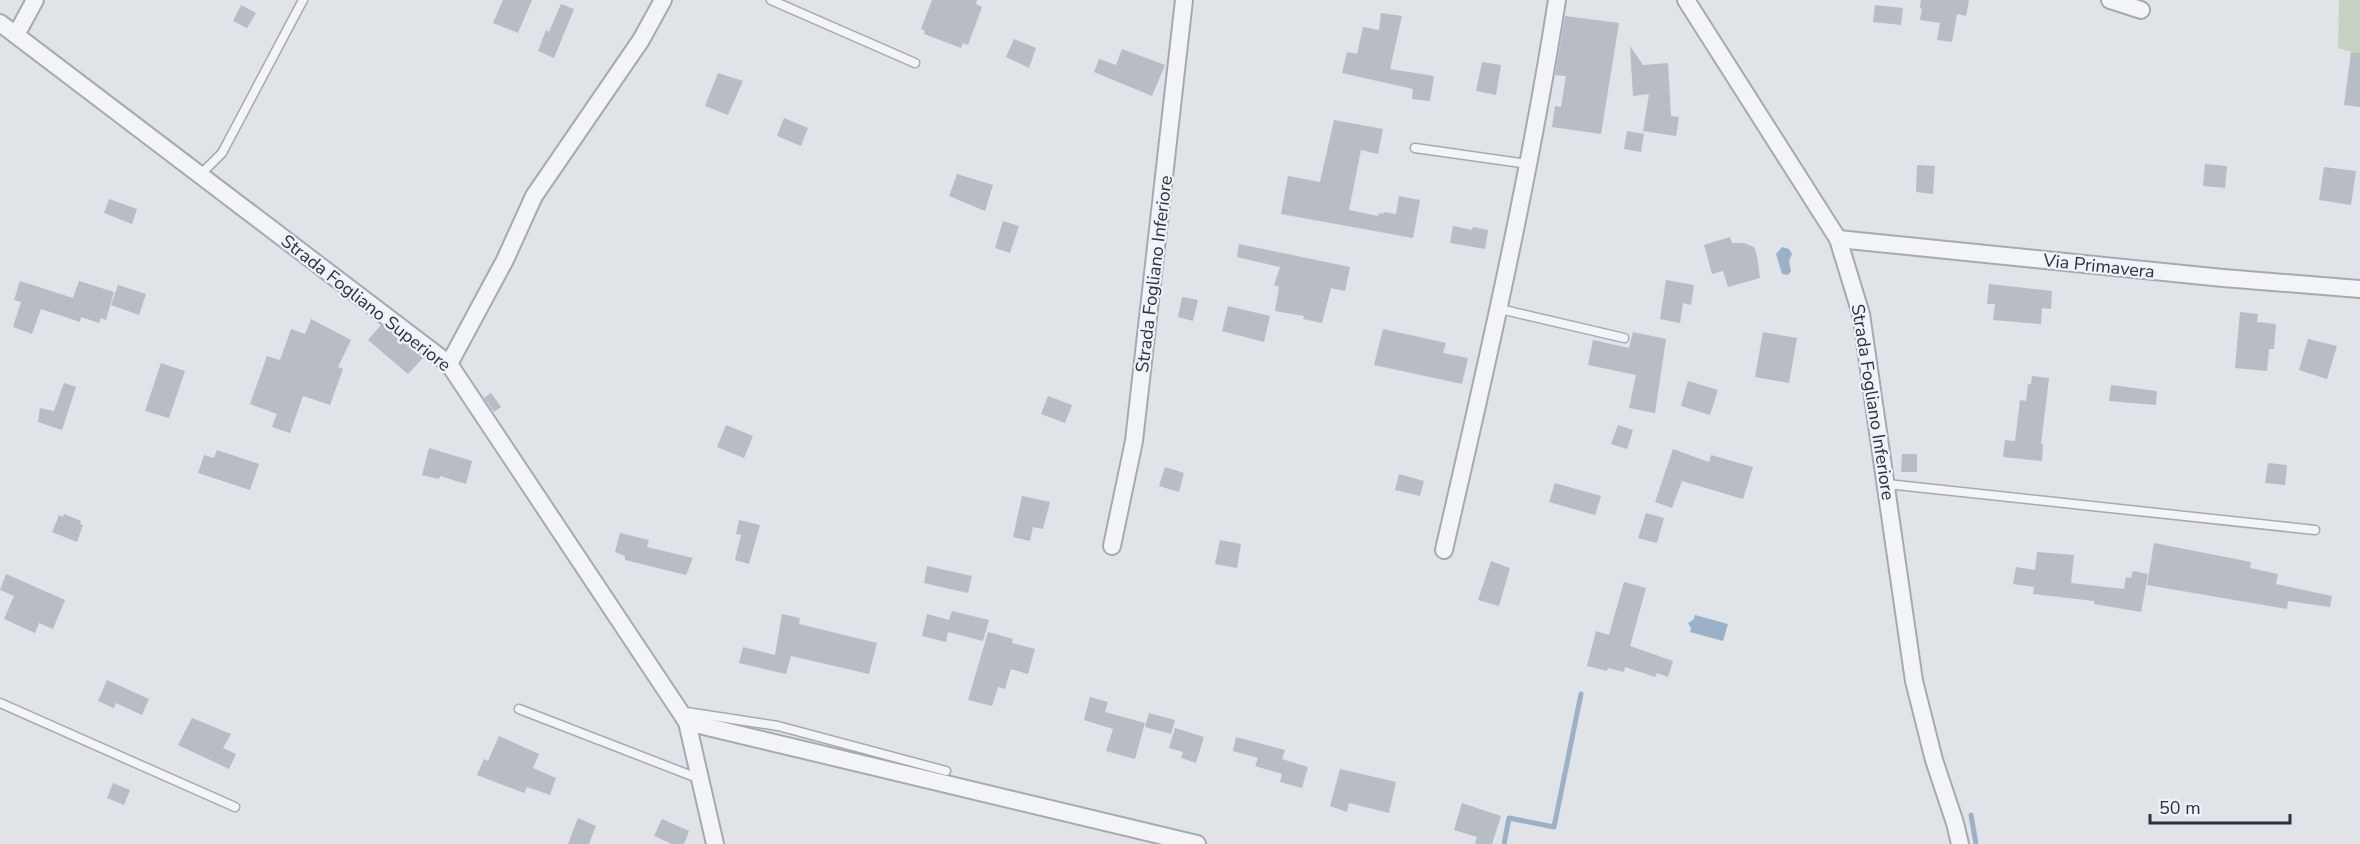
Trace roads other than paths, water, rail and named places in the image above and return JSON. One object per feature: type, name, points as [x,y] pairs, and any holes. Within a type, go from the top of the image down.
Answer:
[{"type":"street","points":[[16,35],[34,0]]},
{"type":"street","points":[[449,364],[505,260],[534,196],[641,40],[663,0]]},
{"type":"street","name":"Strada Fogliano Inferiore","points":[[1112,546],[1134,441],[1179,63],[1184,0]]},
{"type":"street","points":[[1444,550],[1500,309],[1557,0]]},
{"type":"street","name":"Strada Fogliano Inferiore","points":[[1686,0],[1838,238],[1862,314],[1914,681],[1934,760],[1960,844]]},
{"type":"street","points":[[2110,0],[2141,10]]},
{"type":"street","name":"Strada Fogliano Superiore","points":[[0,23],[449,364],[683,716],[701,779],[715,844]]},
{"type":"street","name":"Via Primavera","points":[[1838,238],[2223,278],[2360,289]]},
{"type":"street","points":[[683,716],[1197,844]]},
{"type":"lane","points":[[200,175],[222,153],[303,0]]},
{"type":"lane","points":[[771,0],[915,63]]},
{"type":"lane","points":[[1415,148],[1528,164]]},
{"type":"lane","points":[[1500,309],[1624,338]]},
{"type":"lane","points":[[1887,484],[2315,530]]},
{"type":"lane","points":[[0,703],[234,807]]},
{"type":"lane","points":[[519,709],[701,779]]},
{"type":"lane","points":[[683,716],[778,726],[946,771]]},
{"type":"water","points":[[1782,247],[1789,249],[1792,254],[1789,261],[1791,271],[1788,275],[1782,274],[1776,254]]},
{"type":"water","points":[[1695,615],[1728,624],[1723,641],[1690,632],[1691,628],[1688,623],[1694,619]]},
{"type":"waterway","points":[[1504,844],[1509,818],[1554,827],[1581,694]]},
{"type":"waterway","points":[[1971,815],[1976,844]]}]
